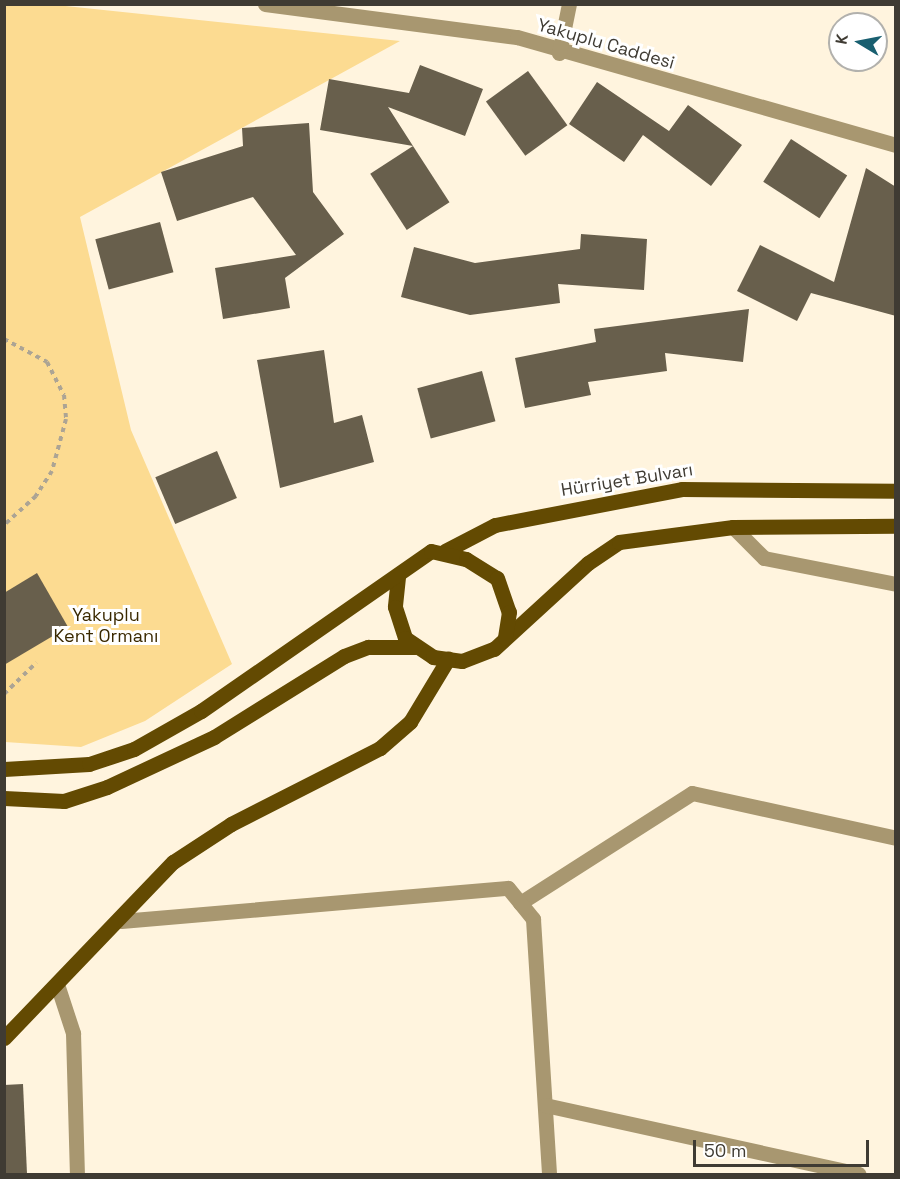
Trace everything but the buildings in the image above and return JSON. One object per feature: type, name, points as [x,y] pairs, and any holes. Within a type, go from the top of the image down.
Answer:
[{"type":"main road","name":"Hürriyet Bulvarı","points":[[445,550],[495,525],[682,489],[896,491]]},
{"type":"main road","points":[[398,577],[395,607],[405,638],[415,646],[448,659],[474,659],[505,638],[588,562],[619,542],[732,527],[896,525]]},
{"type":"main road","points":[[4,769],[89,765],[134,749],[201,711],[398,577],[408,564],[445,550],[497,578],[509,612],[505,638]]},
{"type":"main road","points":[[4,798],[64,801],[107,787],[195,747],[344,656],[368,647],[415,646]]},
{"type":"main road","points":[[4,1038],[183,856],[231,824],[380,747],[410,722],[448,659]]},
{"type":"street","name":"Yakuplu Caddesi","points":[[265,4],[517,37],[559,53],[896,145]]},
{"type":"street","points":[[559,53],[569,4]]},
{"type":"street","points":[[732,527],[764,558],[896,584]]},
{"type":"street","points":[[520,903],[692,793],[896,838]]},
{"type":"street","points":[[121,921],[508,888],[533,919],[549,1174]]},
{"type":"street","points":[[57,984],[73,1033],[77,1174]]},
{"type":"street","points":[[545,1105],[859,1174]]},
{"type":"path","points":[[4,339],[47,362],[64,395],[66,419],[52,471],[36,496],[4,525]]},
{"type":"path","points":[[4,694],[36,663]]},
{"type":"green space","name":"Yakuplu Kent Ormanı","points":[[4,5],[56,5],[400,41],[80,217],[131,430],[232,664],[145,721],[81,747],[5,742]]}]
